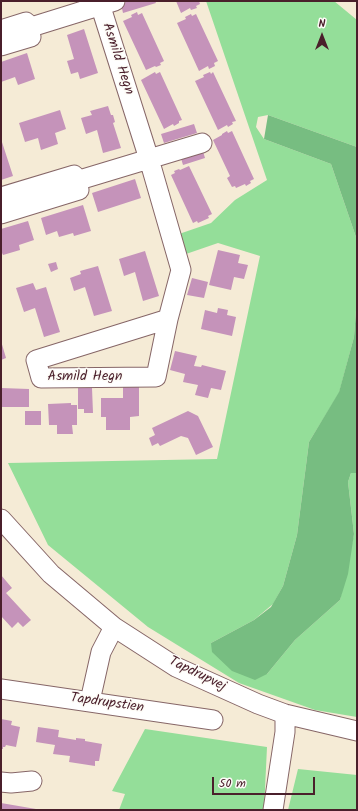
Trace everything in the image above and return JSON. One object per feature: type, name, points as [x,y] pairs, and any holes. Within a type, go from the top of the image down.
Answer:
[{"type":"street","name":"Asmild Hegn","points":[[1,30],[26,22],[28,28],[105,2],[181,270],[168,319],[156,377],[41,378],[36,360],[168,319]]},
{"type":"street","points":[[1,46],[31,37],[28,28]]},
{"type":"street","points":[[76,181],[202,143]]},
{"type":"street","points":[[1,197],[74,175],[79,190],[1,214]]},
{"type":"street","points":[[73,349],[80,378]]},
{"type":"street","name":"Tapdrupvej","points":[[1,519],[51,574],[114,627],[176,667],[258,704],[285,714],[357,731]]},
{"type":"street","points":[[90,701],[100,652],[114,627]]},
{"type":"street","name":"Tapdrupstien","points":[[1,689],[214,720]]},
{"type":"street","points":[[273,810],[285,732],[285,714]]},
{"type":"street","points":[[1,782],[12,783],[32,781]]},
{"type":"green space","points":[[206,1],[334,1],[357,20],[357,147],[268,115],[258,117],[256,127],[264,139],[331,164],[357,240],[357,297],[354,337],[339,393],[309,442],[297,535],[283,586],[273,604],[254,620],[211,643],[267,674],[295,640],[340,600],[354,534],[348,482],[351,473],[357,473],[357,717],[315,710],[239,683],[148,627],[48,545],[8,463],[217,459],[260,256],[218,243],[186,254],[179,234],[211,223],[235,200],[267,180]]},
{"type":"green space","points":[[268,115],[357,147],[357,240],[331,164],[264,139]]},
{"type":"green space","points":[[357,297],[357,473],[351,473],[348,482],[354,534],[348,574],[340,600],[295,640],[267,674],[255,680],[232,671],[212,652],[211,643],[254,620],[271,607],[283,586],[297,535],[309,442],[339,392],[354,337]]},
{"type":"green space","points":[[145,729],[267,747],[264,810],[119,810],[125,794],[112,791]]},
{"type":"green space","points":[[298,769],[357,775],[357,810],[288,810]]},
{"type":"building","points":[[129,1],[155,1],[156,3],[123,13],[121,4]]},
{"type":"building","points":[[176,1],[199,1],[200,4],[196,6],[197,8],[191,10],[190,8],[181,13]]},
{"type":"building","points":[[137,12],[138,15],[142,13],[164,61],[160,63],[161,65],[146,70],[123,21],[132,17],[131,15]]},
{"type":"building","points":[[191,14],[192,16],[196,14],[218,61],[214,63],[215,66],[209,69],[208,66],[199,71],[177,23],[186,19],[185,17]]},
{"type":"building","points":[[84,29],[98,73],[80,79],[78,72],[71,74],[67,61],[74,59],[67,35]]},
{"type":"building","points":[[27,53],[35,79],[18,85],[15,77],[1,82],[1,62]]},
{"type":"building","points":[[155,72],[156,74],[160,72],[182,120],[174,126],[173,124],[164,129],[141,80]]},
{"type":"building","points":[[210,72],[211,74],[213,72],[236,121],[232,122],[233,124],[228,127],[227,125],[218,130],[195,81],[204,77],[203,75]]},
{"type":"building","points":[[108,106],[111,115],[113,115],[115,122],[113,123],[121,148],[103,153],[97,130],[86,134],[81,118],[92,115],[90,111]]},
{"type":"building","points":[[60,110],[66,129],[55,133],[58,144],[41,150],[38,138],[25,142],[19,123]]},
{"type":"building","points":[[194,124],[197,133],[164,143],[161,134]]},
{"type":"building","points":[[227,131],[228,133],[232,131],[254,179],[246,186],[245,184],[236,188],[235,186],[232,187],[227,178],[230,176],[213,140]]},
{"type":"building","points":[[1,139],[13,176],[1,180]]},
{"type":"building","points":[[202,148],[205,158],[183,165],[180,155]]},
{"type":"building","points":[[189,166],[212,214],[208,216],[209,218],[198,223],[197,221],[193,223],[171,175],[175,173],[174,171]]},
{"type":"building","points":[[135,179],[141,198],[98,212],[92,193]]},
{"type":"building","points":[[83,205],[91,231],[74,236],[73,233],[59,237],[57,231],[46,235],[41,218]]},
{"type":"building","points":[[28,221],[34,240],[19,245],[20,250],[3,255],[1,251],[1,229]]},
{"type":"building","points":[[218,250],[240,255],[238,263],[248,265],[244,279],[234,277],[231,290],[209,285]]},
{"type":"building","points":[[145,251],[159,296],[143,301],[135,272],[124,276],[119,259]]},
{"type":"building","points":[[56,262],[58,269],[51,272],[48,264]]},
{"type":"building","points":[[98,266],[112,311],[94,316],[85,287],[74,291],[70,278],[81,274],[80,271]]},
{"type":"building","points":[[192,278],[208,282],[204,298],[187,295]]},
{"type":"building","points":[[33,283],[36,290],[46,287],[60,332],[44,337],[35,308],[24,312],[16,288]]},
{"type":"building","points":[[218,308],[228,310],[227,315],[236,317],[232,336],[201,329],[205,310],[217,313]]},
{"type":"building","points":[[1,341],[6,358],[1,360]]},
{"type":"building","points":[[175,351],[197,356],[194,366],[201,367],[202,365],[226,371],[221,390],[211,388],[208,398],[195,395],[198,385],[183,382],[185,374],[170,370]]},
{"type":"building","points":[[123,387],[139,387],[139,416],[130,417],[130,430],[106,430],[106,417],[101,417],[101,398],[123,398]]},
{"type":"building","points":[[1,388],[29,389],[29,407],[1,407]]},
{"type":"building","points":[[78,388],[92,388],[93,413],[84,413],[84,409],[78,409]]},
{"type":"building","points":[[71,403],[71,405],[77,405],[77,425],[72,425],[73,434],[57,434],[57,425],[49,425],[48,404]]},
{"type":"building","points":[[25,411],[41,411],[41,425],[25,425]]},
{"type":"building","points":[[188,411],[198,416],[213,447],[196,455],[188,438],[181,436],[160,446],[158,443],[152,446],[149,438],[155,435],[152,428]]},
{"type":"building","points":[[1,575],[12,588],[6,593],[31,620],[23,627],[18,622],[12,628],[1,616]]},
{"type":"building","points":[[1,719],[12,721],[11,725],[20,727],[16,747],[6,745],[3,749],[1,749]]},
{"type":"building","points":[[38,727],[59,730],[58,737],[76,740],[76,738],[85,739],[85,741],[102,744],[99,761],[95,761],[95,766],[69,762],[70,756],[53,754],[55,745],[36,742]]},
{"type":"building","points":[[1,803],[36,809],[36,810],[1,810]]}]
